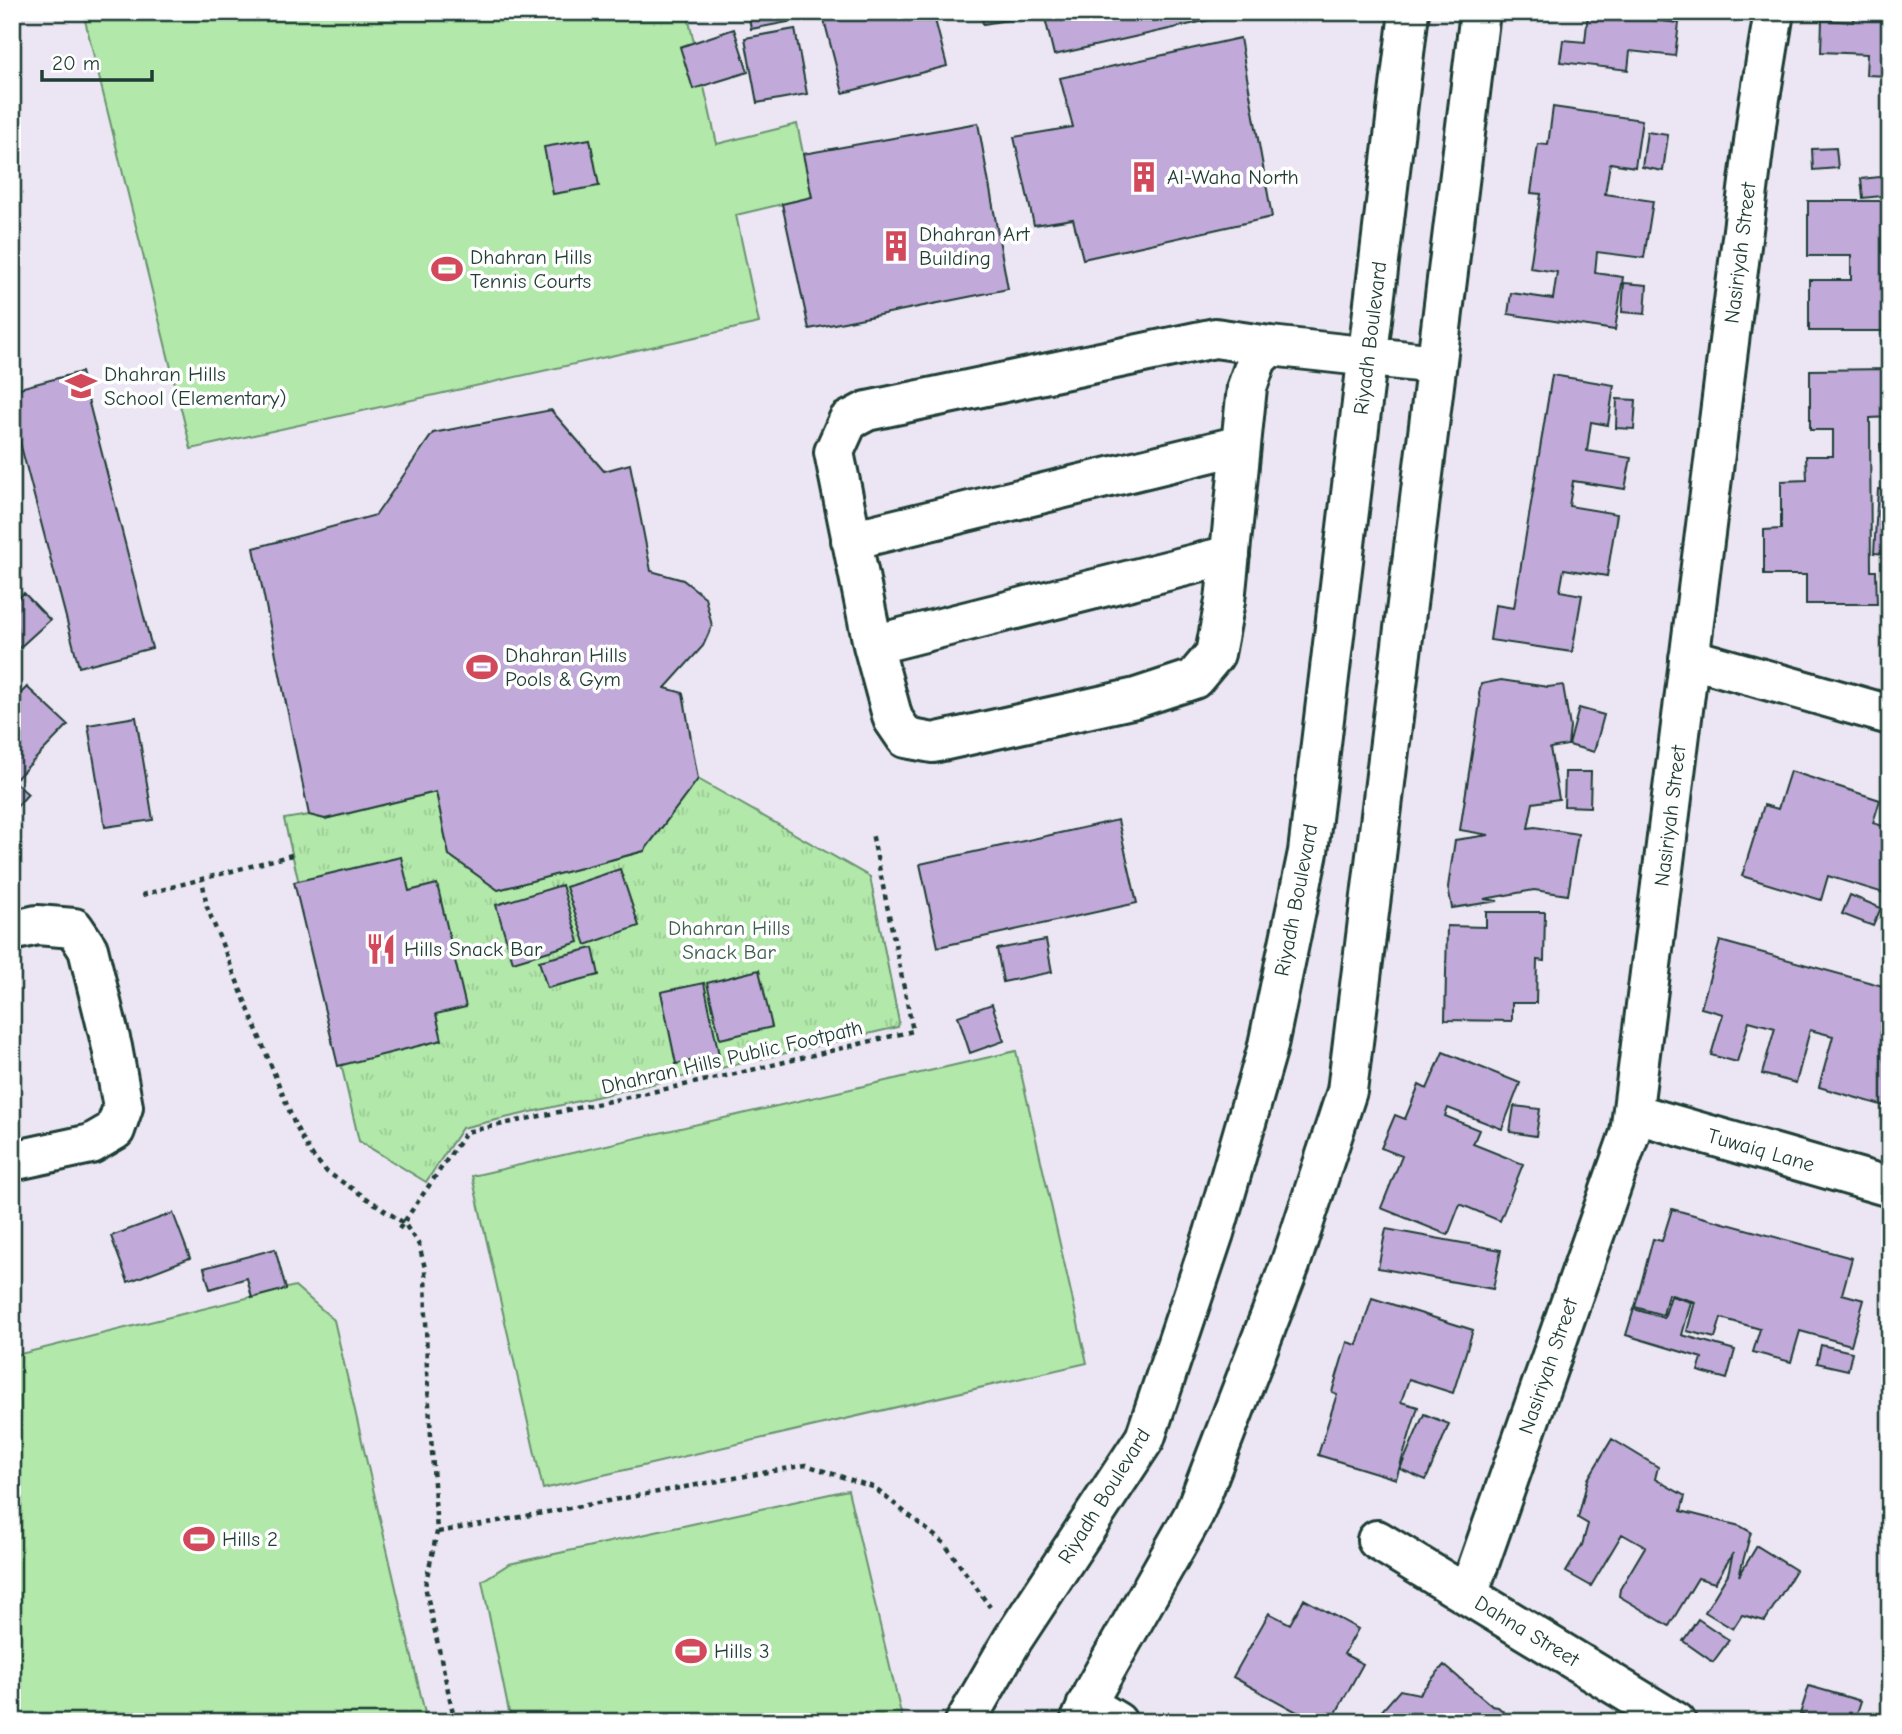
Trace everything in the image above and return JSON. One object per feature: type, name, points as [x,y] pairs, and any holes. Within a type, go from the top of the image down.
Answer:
[{"type":"street","name":"Riyadh Boulevard","points":[[965,1722],[1013,1639],[1145,1438],[1214,1233],[1267,1050],[1308,852],[1409,12]]},
{"type":"street","points":[[1095,1716],[1195,1514],[1290,1265],[1347,1091],[1480,12]]},
{"type":"street","name":"Nasiriyah Street","points":[[1468,1595],[1630,1133],[1758,110],[1774,12]]},
{"type":"street","points":[[1270,346],[1257,359],[1247,387],[1225,601],[1215,654],[1194,679],[1136,698],[933,743],[906,738],[893,719],[873,645],[834,452],[848,421],[867,411],[1215,338],[1436,364]]},
{"type":"street","points":[[851,540],[1241,445]]},
{"type":"street","points":[[873,645],[1230,555]]},
{"type":"street","points":[[1689,658],[1890,715]]},
{"type":"street","points":[[12,931],[37,925],[74,928],[88,948],[112,1047],[123,1107],[115,1129],[91,1144],[12,1161]]},
{"type":"street","name":"Tuwaiq Lane","points":[[1633,1113],[1890,1186]]},
{"type":"street","name":"Dahna Street","points":[[1377,1540],[1676,1722]]},
{"type":"path","name":"Dhahran Hills Public Footpath","points":[[399,1229],[466,1132],[735,1074],[913,1031],[872,833]]},
{"type":"path","points":[[142,895],[292,855]]},
{"type":"path","points":[[202,879],[207,907],[295,1125],[311,1154],[327,1172],[404,1223],[419,1245],[425,1268],[437,1532],[425,1586],[455,1722]]},
{"type":"path","points":[[437,1532],[807,1465],[873,1487],[944,1543],[1013,1639]]},
{"type":"green space","name":"Dhahran Hills Tennis Courts","points":[[83,12],[687,12],[717,144],[797,124],[812,197],[736,215],[759,323],[191,449]]},
{"type":"green space","name":"Dhahran Hills Snack Bar","points":[[698,779],[870,877],[898,1027],[462,1128],[426,1182],[359,1141],[284,819],[309,815],[325,819],[436,792],[449,855],[498,890],[644,851]]},
{"type":"green space","points":[[1016,1051],[1087,1363],[543,1489],[472,1176]]},
{"type":"green space","name":"Hills 2","points":[[295,1286],[334,1320],[427,1722],[12,1722],[12,1356]]},
{"type":"green space","name":"Hills 3","points":[[848,1490],[903,1722],[511,1722],[482,1581],[509,1564]]},
{"type":"building","points":[[748,12],[786,12],[788,22],[751,29]]},
{"type":"building","points":[[822,12],[933,12],[947,66],[843,93]]},
{"type":"building","points":[[981,12],[1226,12],[1227,16],[1054,55],[1044,14],[983,24]]},
{"type":"building","points":[[1854,12],[1890,12],[1890,76],[1866,75],[1867,54],[1821,52],[1822,20],[1853,22]]},
{"type":"building","points":[[1588,13],[1679,23],[1675,56],[1630,51],[1628,70],[1560,62],[1563,40],[1585,42]]},
{"type":"building","points":[[734,29],[748,72],[693,89],[680,47]]},
{"type":"building","points":[[795,29],[807,94],[757,103],[745,38]]},
{"type":"building","name":"Al-Waha North","points":[[1240,38],[1272,217],[1083,259],[1073,219],[1034,225],[1014,137],[1073,127],[1060,78]]},
{"type":"building","points":[[1553,107],[1642,120],[1635,167],[1610,163],[1605,194],[1653,201],[1644,258],[1597,252],[1595,273],[1623,277],[1615,330],[1508,314],[1511,293],[1553,299],[1557,272],[1530,268],[1541,194],[1531,193],[1538,144],[1548,145]]},
{"type":"building","name":"Dhahran Art Building","points":[[978,123],[1008,289],[809,329],[782,204],[812,197],[803,154]]},
{"type":"building","points":[[1647,132],[1668,135],[1663,171],[1642,167]]},
{"type":"building","points":[[590,139],[599,186],[553,194],[544,147]]},
{"type":"building","points":[[1836,148],[1838,168],[1813,170],[1812,149]]},
{"type":"building","points":[[1889,176],[1890,195],[1863,198],[1861,179]]},
{"type":"building","points":[[1808,201],[1890,201],[1890,289],[1885,289],[1885,331],[1809,331],[1809,280],[1851,280],[1851,256],[1808,256]]},
{"type":"building","points":[[1624,283],[1647,285],[1645,314],[1622,312]]},
{"type":"building","points":[[1890,369],[1890,417],[1870,418],[1871,571],[1876,571],[1877,604],[1806,604],[1806,575],[1764,575],[1764,530],[1781,529],[1781,481],[1807,480],[1806,456],[1833,456],[1833,430],[1810,430],[1810,370]]},
{"type":"building","points":[[81,372],[152,648],[79,667],[12,412],[12,390]]},
{"type":"building","points":[[1552,375],[1614,385],[1608,425],[1591,422],[1587,451],[1631,458],[1625,489],[1573,481],[1569,506],[1617,514],[1607,576],[1564,569],[1560,591],[1582,595],[1572,652],[1490,640],[1495,605],[1514,608]]},
{"type":"building","points":[[1617,399],[1636,400],[1634,429],[1616,428]]},
{"type":"building","name":"Dhahran Hills Pools & Gym","points":[[551,410],[604,471],[630,464],[651,571],[683,580],[705,597],[712,626],[703,646],[665,688],[683,693],[698,779],[644,851],[498,890],[449,855],[436,792],[325,819],[309,815],[254,548],[376,515],[433,433]]},
{"type":"building","points":[[1890,443],[1890,477],[1883,477],[1880,444]]},
{"type":"building","points":[[1878,489],[1890,490],[1890,554],[1874,553]]},
{"type":"building","points":[[24,593],[50,620],[18,649],[12,643],[12,604]]},
{"type":"building","points":[[1501,680],[1548,687],[1563,685],[1570,727],[1568,745],[1550,748],[1559,799],[1533,803],[1528,828],[1578,834],[1568,895],[1534,890],[1484,899],[1498,901],[1452,908],[1448,887],[1455,840],[1489,835],[1460,830],[1481,684]]},
{"type":"building","points":[[27,687],[68,725],[15,780],[12,778],[12,702]]},
{"type":"building","points":[[1579,708],[1604,715],[1594,752],[1569,745]]},
{"type":"building","points":[[136,717],[153,820],[105,827],[88,725]]},
{"type":"building","points":[[1790,771],[1880,800],[1873,823],[1890,828],[1890,895],[1828,876],[1821,900],[1742,876],[1764,805],[1778,809]]},
{"type":"building","points":[[1565,772],[1591,772],[1590,807],[1564,806]]},
{"type":"building","points":[[12,780],[28,794],[12,812]]},
{"type":"building","points":[[1118,820],[1137,903],[938,947],[920,864]]},
{"type":"building","name":"Hills Snack Bar","points":[[401,857],[409,891],[437,884],[466,1007],[436,1014],[442,1040],[338,1066],[294,882]]},
{"type":"building","points":[[620,869],[639,926],[586,945],[566,887]]},
{"type":"building","points":[[562,885],[579,942],[513,962],[496,905]]},
{"type":"building","points":[[1850,895],[1881,908],[1873,926],[1842,914]]},
{"type":"building","points":[[1486,912],[1545,912],[1544,961],[1537,960],[1536,1003],[1512,1003],[1512,1021],[1445,1020],[1447,926],[1486,927]]},
{"type":"building","points":[[1046,940],[1052,972],[1003,982],[997,949]]},
{"type":"building","points":[[1720,941],[1890,988],[1888,1107],[1819,1087],[1833,1036],[1810,1030],[1796,1083],[1762,1074],[1775,1028],[1749,1021],[1737,1062],[1711,1055],[1723,1014],[1701,1008]]},
{"type":"building","points":[[593,948],[599,975],[547,988],[539,961]]},
{"type":"building","points":[[759,970],[772,1027],[720,1039],[707,983]]},
{"type":"building","points":[[704,983],[719,1055],[676,1064],[661,992]]},
{"type":"building","points":[[992,1004],[1004,1041],[970,1053],[958,1016]]},
{"type":"building","points":[[1443,1052],[1520,1083],[1502,1129],[1448,1108],[1445,1116],[1479,1130],[1473,1144],[1523,1164],[1500,1221],[1460,1204],[1448,1235],[1381,1208],[1402,1156],[1381,1148],[1395,1115],[1405,1119],[1419,1085],[1427,1089]]},
{"type":"building","points":[[1514,1106],[1540,1109],[1536,1136],[1510,1132]]},
{"type":"building","points":[[1672,1209],[1852,1258],[1842,1294],[1864,1300],[1851,1345],[1800,1331],[1791,1362],[1753,1352],[1760,1329],[1721,1318],[1715,1338],[1687,1331],[1695,1302],[1668,1294],[1663,1315],[1635,1307],[1653,1239],[1662,1241]]},
{"type":"building","points":[[173,1213],[190,1258],[128,1282],[111,1236]]},
{"type":"building","points":[[1386,1229],[1501,1250],[1493,1289],[1378,1268]]},
{"type":"building","points":[[275,1249],[286,1289],[252,1298],[247,1278],[210,1289],[204,1268]]},
{"type":"building","points":[[1671,1296],[1691,1302],[1682,1335],[1735,1350],[1727,1379],[1698,1371],[1702,1358],[1626,1335],[1634,1309],[1664,1318]]},
{"type":"building","points":[[1372,1298],[1473,1330],[1453,1393],[1409,1379],[1401,1402],[1418,1407],[1396,1479],[1318,1455],[1337,1394],[1332,1392],[1347,1342],[1357,1345]]},
{"type":"building","points":[[1821,1345],[1852,1352],[1848,1370],[1817,1363]]},
{"type":"building","points":[[1424,1414],[1449,1424],[1426,1480],[1400,1469]]},
{"type":"building","points":[[1612,1439],[1658,1467],[1655,1479],[1685,1496],[1681,1511],[1740,1526],[1751,1532],[1739,1576],[1757,1546],[1796,1570],[1765,1621],[1742,1615],[1733,1629],[1705,1612],[1728,1574],[1733,1553],[1715,1583],[1698,1578],[1669,1626],[1619,1596],[1620,1589],[1645,1547],[1622,1534],[1591,1586],[1566,1572],[1582,1545],[1588,1524],[1578,1518],[1588,1479]]},
{"type":"building","points":[[1304,1599],[1358,1629],[1344,1654],[1363,1664],[1331,1722],[1315,1722],[1233,1677],[1269,1613],[1290,1624]]},
{"type":"building","points":[[1698,1619],[1729,1640],[1713,1662],[1683,1641]]},
{"type":"building","points":[[1444,1665],[1515,1722],[1372,1722],[1400,1690],[1419,1694]]},
{"type":"building","points":[[1809,1686],[1861,1701],[1854,1722],[1824,1722],[1800,1714]]},
{"type":"place","name":"Al-Waha North","points":[[1144,177]]},
{"type":"place","name":"Dhahran Art Building","points":[[896,246]]},
{"type":"place","name":"Dhahran Hills Tennis Courts","points":[[447,269]]},
{"type":"place","name":"Dhahran Hills School (Elementary)","points":[[81,386]]},
{"type":"place","name":"Dhahran Hills Pools & Gym","points":[[482,667]]},
{"type":"place","name":"Hills Snack Bar","points":[[381,949]]},
{"type":"place","name":"Hills 2","points":[[199,1539]]},
{"type":"place","name":"Hills 3","points":[[691,1651]]}]
